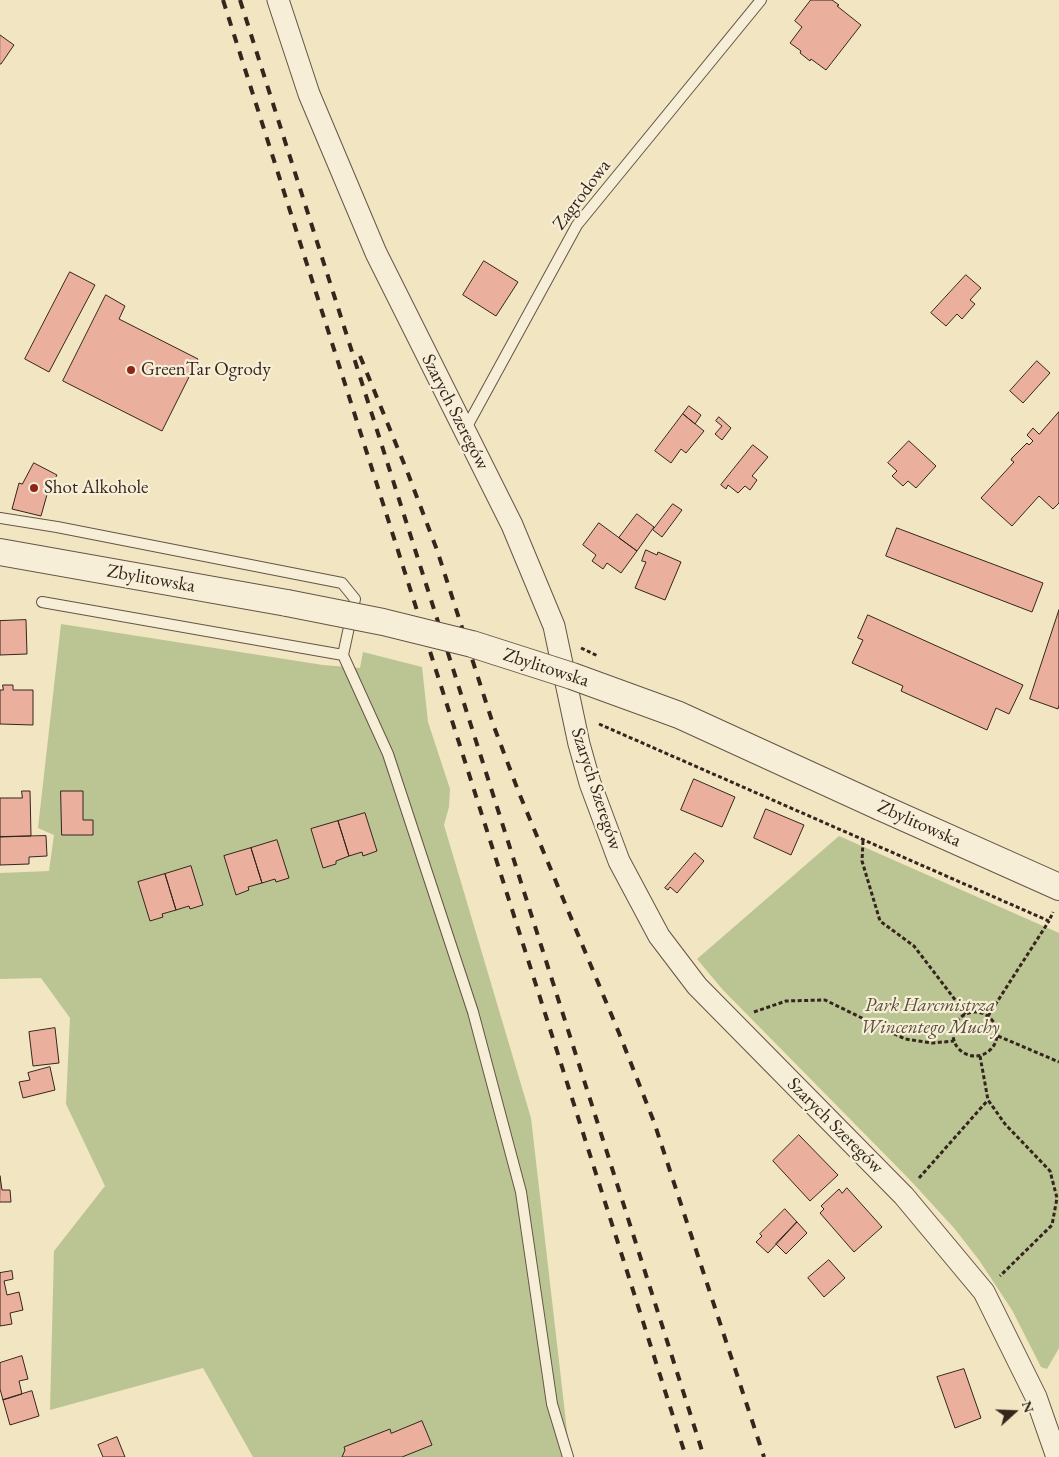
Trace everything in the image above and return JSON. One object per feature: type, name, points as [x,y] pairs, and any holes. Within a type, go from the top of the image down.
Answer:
[{"type":"street","name":"Szarych Szeregów","points":[[278,0],[309,94],[376,253],[512,525],[554,626],[579,744],[590,783],[619,861],[659,936],[697,986],[904,1196],[984,1292],[1036,1397],[1057,1457]]},
{"type":"street","name":"Zbylitowska","points":[[0,552],[287,603],[401,626],[472,644],[572,676],[679,714],[880,806],[1056,898]]},
{"type":"lane","name":"Zagrodowa","points":[[464,432],[577,225],[761,0]]},
{"type":"lane","points":[[0,518],[57,527],[342,582],[355,599],[343,655],[388,754],[473,1012],[521,1192],[552,1404],[568,1457]]},
{"type":"lane","points":[[42,602],[343,655]]},
{"type":"path","points":[[594,722],[648,744],[1048,921]]},
{"type":"path","points":[[863,840],[862,860],[880,921],[914,946],[966,1014]]},
{"type":"path","points":[[988,1016],[1048,921],[1056,898]]},
{"type":"path","points":[[730,1020],[786,1001],[825,1000],[905,1039],[932,1043],[954,1041]]},
{"type":"path","points":[[973,1012],[988,1016],[994,1021],[997,1028],[998,1036],[995,1045],[989,1052],[980,1056],[966,1055],[960,1051],[954,1041],[953,1031],[956,1024],[966,1014],[973,1012]]},
{"type":"path","points":[[998,1036],[1059,1062]]},
{"type":"path","points":[[980,1056],[988,1100],[1005,1124],[1050,1171],[1057,1198],[1052,1225],[984,1292]]},
{"type":"path","points":[[904,1196],[988,1100]]},
{"type":"green space","points":[[61,624],[323,665],[360,668],[363,652],[422,667],[428,722],[450,789],[449,807],[444,825],[531,1118],[570,1457],[253,1457],[203,1368],[50,1410],[54,1251],[105,1186],[66,1104],[70,1018],[41,978],[0,979],[0,873],[49,871],[54,835],[38,828]]},
{"type":"green space","name":"Park Harcmistrza Wincentego Muchy","points":[[839,836],[1059,933],[1059,1348],[1047,1369],[1041,1367],[1012,1310],[979,1260],[954,1228],[910,1180],[723,990],[697,959]]},
{"type":"building","points":[[811,0],[832,0],[861,25],[826,70],[811,59],[810,61],[790,43],[802,27],[795,21]]},
{"type":"building","points":[[0,35],[14,45],[1,64],[0,64]]},
{"type":"building","points":[[484,261],[518,282],[496,316],[463,295]]},
{"type":"building","points":[[70,272],[95,285],[49,372],[25,359]]},
{"type":"building","points":[[966,275],[981,288],[970,300],[975,304],[962,319],[957,314],[946,326],[931,313]]},
{"type":"building","name":"GreenTar Ogrody","points":[[106,295],[125,306],[119,319],[198,359],[162,431],[63,381]]},
{"type":"building","points":[[1037,361],[1050,373],[1023,403],[1010,391]]},
{"type":"building","points":[[689,406],[701,415],[695,424],[683,414]]},
{"type":"building","points":[[1059,412],[1059,503],[1053,509],[1039,496],[1012,526],[981,498],[1014,462],[1011,460],[1012,458],[1027,443],[1029,445],[1033,441],[1027,435],[1033,428],[1039,434]]},
{"type":"building","points":[[683,414],[704,431],[686,453],[681,449],[671,463],[655,451]]},
{"type":"building","points":[[719,417],[731,428],[722,440],[715,434],[722,426],[716,421]]},
{"type":"building","points":[[909,441],[936,466],[916,488],[908,481],[903,486],[892,476],[897,471],[888,463]]},
{"type":"building","points":[[753,445],[768,457],[752,476],[757,480],[750,490],[745,486],[738,493],[728,485],[726,489],[721,485]]},
{"type":"building","name":"Shot Alkohole","points":[[34,463],[57,475],[48,491],[41,516],[12,509],[19,483],[22,484]]},
{"type":"building","points":[[673,504],[682,510],[662,537],[653,530]]},
{"type":"building","points":[[637,514],[654,527],[637,551],[619,538]]},
{"type":"building","points":[[599,523],[637,551],[621,573],[607,563],[603,569],[592,561],[596,555],[583,545]]},
{"type":"building","points":[[897,528],[1043,583],[1032,612],[886,556]]},
{"type":"building","points":[[646,550],[657,555],[658,552],[681,562],[665,600],[635,588],[646,562],[642,561]]},
{"type":"building","points":[[1059,610],[1059,705],[1058,709],[1030,699]]},
{"type":"building","points":[[868,615],[1023,685],[1009,714],[996,708],[987,730],[901,691],[903,686],[852,663],[863,640],[858,638]]},
{"type":"building","points":[[26,620],[27,654],[0,655],[0,621]]},
{"type":"building","points":[[3,685],[13,685],[13,690],[33,690],[33,725],[0,724],[0,690],[3,690]]},
{"type":"building","points":[[694,779],[735,797],[722,827],[681,810]]},
{"type":"building","points":[[22,791],[30,791],[31,836],[0,837],[0,798],[22,798]]},
{"type":"building","points":[[61,791],[83,791],[83,820],[93,820],[93,835],[62,835]]},
{"type":"building","points":[[766,809],[804,825],[791,855],[754,838]]},
{"type":"building","points":[[365,813],[377,851],[363,856],[362,852],[349,856],[338,821]]},
{"type":"building","points":[[338,821],[349,856],[336,861],[336,864],[323,868],[311,829]]},
{"type":"building","points":[[46,836],[47,856],[29,857],[29,864],[0,865],[0,837]]},
{"type":"building","points":[[277,840],[289,878],[276,882],[275,879],[262,883],[251,848]]},
{"type":"building","points":[[251,848],[262,883],[248,887],[249,890],[236,895],[224,856]]},
{"type":"building","points":[[695,853],[704,861],[677,893],[670,887],[668,890],[665,888]]},
{"type":"building","points":[[191,866],[203,905],[190,909],[189,906],[176,910],[165,874]]},
{"type":"building","points":[[165,874],[176,910],[162,914],[163,917],[150,921],[138,882]]},
{"type":"building","points":[[55,1028],[59,1063],[33,1066],[29,1032]]},
{"type":"building","points":[[50,1067],[55,1090],[23,1098],[19,1082],[30,1080],[28,1073]]},
{"type":"building","points":[[799,1135],[838,1175],[810,1201],[773,1161]]},
{"type":"building","points":[[0,1176],[2,1190],[10,1190],[11,1202],[0,1202]]},
{"type":"building","points":[[847,1188],[882,1227],[854,1252],[820,1213],[824,1209],[821,1206],[839,1189],[842,1193]]},
{"type":"building","points":[[785,1209],[797,1222],[768,1253],[756,1242],[762,1236],[760,1234]]},
{"type":"building","points":[[797,1222],[807,1233],[786,1254],[776,1244]]},
{"type":"building","points":[[829,1260],[845,1278],[824,1297],[808,1278]]},
{"type":"building","points":[[12,1271],[13,1279],[4,1281],[7,1295],[19,1292],[23,1310],[10,1313],[12,1324],[0,1326],[0,1273]]},
{"type":"building","points":[[22,1356],[28,1379],[19,1381],[22,1394],[3,1400],[0,1389],[0,1363]]},
{"type":"building","points":[[964,1369],[981,1418],[955,1428],[937,1377]]},
{"type":"building","points":[[32,1391],[39,1416],[10,1425],[3,1400]]},
{"type":"building","points":[[422,1421],[432,1445],[402,1457],[342,1457],[345,1450],[344,1447],[390,1429],[391,1433]]},
{"type":"building","points":[[117,1437],[125,1457],[103,1457],[98,1445]]},
{"type":"railway","points":[[223,0],[686,1457]]},
{"type":"railway","points":[[240,0],[704,1457]]},
{"type":"railway","points":[[360,356],[437,550],[493,724],[519,793],[654,1122],[764,1457]]},
{"type":"place","name":"GreenTar Ogrody","points":[[131,370]]},
{"type":"place","name":"Shot Alkohole","points":[[34,488]]}]
